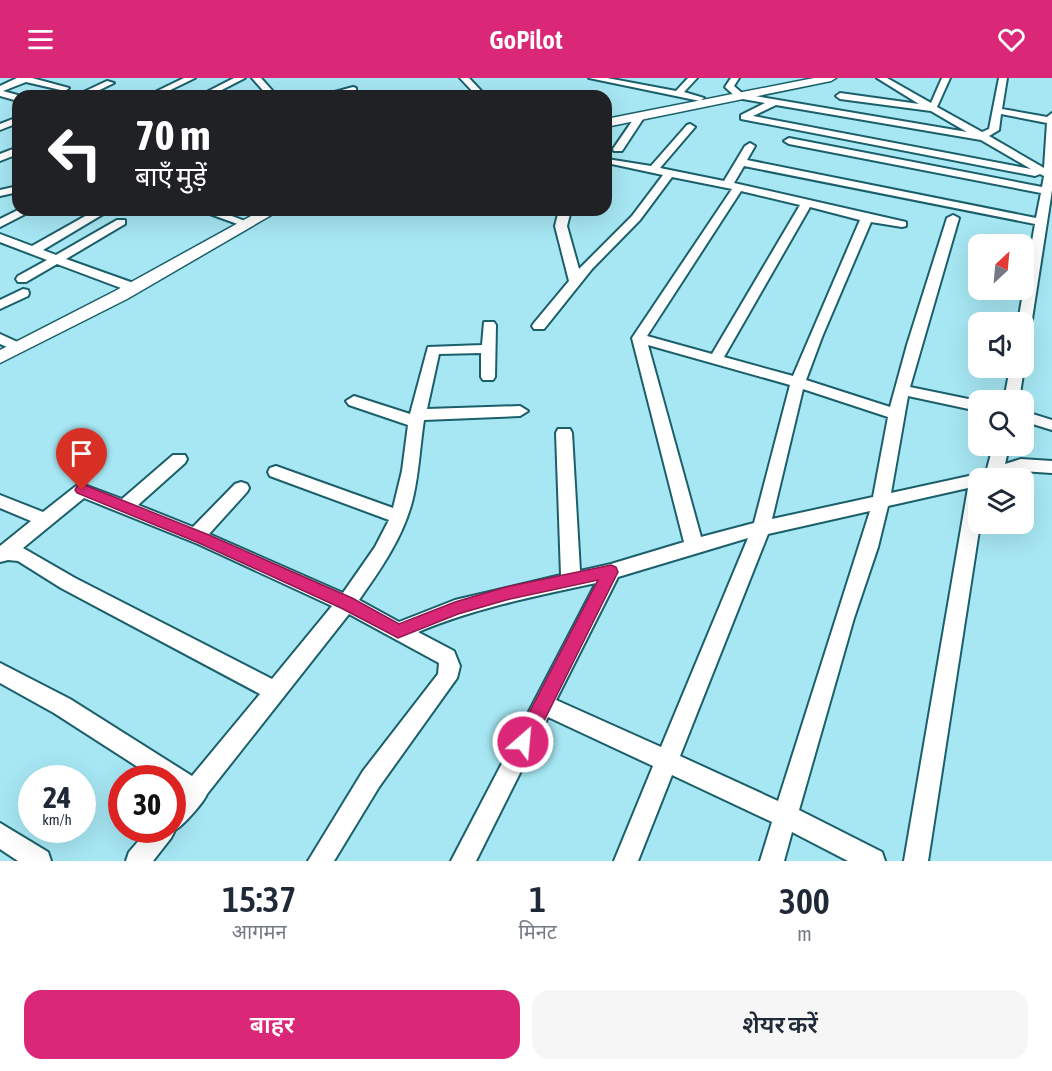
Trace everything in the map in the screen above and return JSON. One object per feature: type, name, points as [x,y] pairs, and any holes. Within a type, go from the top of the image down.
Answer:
[{"type":"street","points":[[164,90],[191,78]]},
{"type":"street","points":[[216,90],[241,78]]},
{"type":"street","points":[[256,78],[267,90]]},
{"type":"street","points":[[464,78],[476,90]]},
{"type":"street","points":[[593,78],[632,81],[705,101]]},
{"type":"street","points":[[678,94],[693,78]]},
{"type":"street","points":[[735,78],[729,87],[740,96],[981,137],[994,130],[1003,78]]},
{"type":"street","points":[[612,122],[705,101],[831,78]]},
{"type":"street","points":[[881,78],[1050,175]]},
{"type":"street","points":[[840,96],[930,108],[935,104],[946,78]]},
{"type":"street","points":[[0,91],[23,79],[65,88]]},
{"type":"street","points":[[93,90],[110,83]]},
{"type":"street","points":[[774,102],[744,117],[1050,175]]},
{"type":"street","points":[[998,111],[1052,121]]},
{"type":"street","points":[[612,158],[640,116]]},
{"type":"street","points":[[1026,312],[1050,175],[1052,116]]},
{"type":"street","points":[[652,170],[690,127]]},
{"type":"street","points":[[789,141],[1046,191]]},
{"type":"street","points":[[612,146],[618,149]]},
{"type":"street","points":[[694,546],[639,338],[732,187],[741,162],[750,146]]},
{"type":"street","points":[[741,162],[1041,222]]},
{"type":"street","points":[[612,165],[652,170],[902,224]]},
{"type":"street","points":[[539,326],[588,266],[636,218],[669,174]]},
{"type":"street","points":[[716,358],[806,204]]},
{"type":"street","points":[[0,224],[15,216]]},
{"type":"street","points":[[34,250],[94,216]]},
{"type":"street","points":[[232,216],[248,224]]},
{"type":"street","points":[[0,357],[134,288],[262,216]]},
{"type":"street","points":[[564,216],[561,226],[576,282]]},
{"type":"street","points":[[626,861],[761,529],[798,382],[867,218]]},
{"type":"street","points":[[772,861],[787,817],[844,618],[869,547],[902,390],[953,218]]},
{"type":"street","points":[[22,279],[120,222]]},
{"type":"street","points":[[0,238],[134,288]]},
{"type":"street","points":[[0,305],[23,293]]},
{"type":"street","points":[[488,377],[489,325]]},
{"type":"street","points":[[0,338],[19,348]]},
{"type":"street","points":[[639,338],[798,382],[896,414]]},
{"type":"street","points":[[186,803],[372,569],[399,517],[413,453],[417,418],[433,350],[488,349]]},
{"type":"street","points":[[902,390],[968,404]]},
{"type":"street","points":[[354,401],[417,418],[520,411]]},
{"type":"street","points":[[1034,419],[1052,425]]},
{"type":"street","points":[[564,433],[572,581]]},
{"type":"street","points":[[124,507],[179,459]]},
{"type":"street","points":[[1012,468],[1021,465],[1052,467]]},
{"type":"street","points":[[276,472],[399,517]]},
{"type":"street","points":[[398,631],[465,605],[506,594],[611,572],[727,536],[776,524],[968,481]]},
{"type":"street","points":[[196,536],[241,488]]},
{"type":"street","points":[[2,554],[82,490],[196,536],[346,603],[447,657],[450,666],[447,678],[371,779],[320,861]]},
{"type":"street","points":[[0,501],[46,520]]},
{"type":"street","points":[[916,861],[973,534]]},
{"type":"street","points":[[2,554],[22,555],[68,583],[275,691]]},
{"type":"street","points":[[463,861],[611,572]]},
{"type":"street","points":[[0,672],[62,706],[196,792]]},
{"type":"street","points":[[543,704],[787,817],[873,861]]},
{"type":"street","points":[[0,835],[39,861]]},
{"type":"street","points":[[138,861],[153,843]]},
{"type":"route","points":[[82,490],[204,539],[346,603],[398,631],[455,608],[506,594],[611,572],[523,742]]}]
